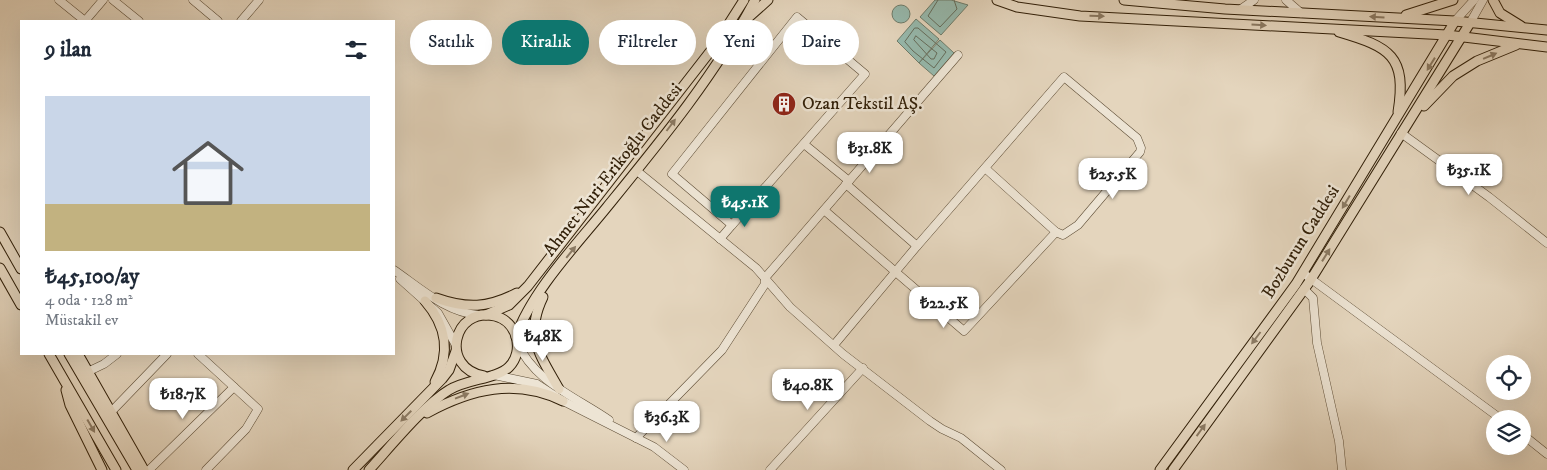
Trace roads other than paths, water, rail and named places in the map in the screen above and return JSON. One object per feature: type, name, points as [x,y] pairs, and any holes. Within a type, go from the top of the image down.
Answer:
[{"type":"main road","name":"Ahmet Nuri Erikoğlu Caddesi","points":[[745,20],[755,0]]},
{"type":"main road","points":[[746,20],[768,0]]},
{"type":"main road","points":[[997,0],[1017,6],[1080,16],[1447,35],[1547,47]]},
{"type":"main road","points":[[1124,0],[1241,10],[1455,21],[1547,30]]},
{"type":"main road","points":[[1396,18],[1453,0]]},
{"type":"main road","points":[[1493,0],[1500,13],[1526,28]]},
{"type":"main road","name":"Ahmet Nuri Erikoğlu Caddesi","points":[[483,315],[509,305],[528,286],[716,44],[743,1]]},
{"type":"main road","name":"Bozburun Caddesi","points":[[1160,470],[1303,273],[1455,21]]},
{"type":"main road","name":"Bozburun Caddesi","points":[[1173,470],[1311,279],[1470,23]]},
{"type":"main road","points":[[1322,28],[1372,42],[1392,56],[1401,77],[1398,117]]},
{"type":"main road","points":[[1411,118],[1454,76],[1478,61],[1517,44]]},
{"type":"main road","name":"Ahmet Nuri Erikoğlu Caddesi","points":[[517,339],[525,317],[554,272],[637,171],[715,65]]},
{"type":"main road","points":[[0,232],[20,267]]},
{"type":"main road","points":[[0,268],[20,303]]},
{"type":"main road","points":[[554,272],[539,306],[534,334],[539,354],[559,389]]},
{"type":"main road","points":[[436,298],[458,305],[483,306],[498,302],[528,286]]},
{"type":"main road","points":[[425,302],[438,318],[444,341],[440,371],[428,394]]},
{"type":"main road","points":[[352,470],[428,394],[449,370],[460,329],[472,318],[483,315],[505,320],[517,339],[514,359],[502,372],[494,376],[484,376],[449,389],[418,418],[369,470]]},
{"type":"main road","points":[[456,348],[466,368],[484,376]]},
{"type":"main road","points":[[50,355],[116,470]]},
{"type":"main road","points":[[70,355],[85,373],[111,412],[144,470]]},
{"type":"main road","points":[[78,355],[85,373],[137,470]]},
{"type":"main road","points":[[64,380],[70,405],[102,470]]},
{"type":"main road","points":[[418,418],[466,394],[486,390],[506,388],[532,391],[563,401]]},
{"type":"street","points":[[60,0],[84,20]]},
{"type":"street","points":[[86,20],[103,0]]},
{"type":"street","points":[[113,0],[137,20]]},
{"type":"street","points":[[193,0],[217,20]]},
{"type":"street","points":[[242,20],[259,0]]},
{"type":"street","points":[[1241,10],[1254,0]]},
{"type":"street","points":[[1286,0],[1301,13]]},
{"type":"street","points":[[1455,21],[1474,0]]},
{"type":"street","points":[[1470,23],[1483,0]]},
{"type":"street","points":[[720,239],[865,74],[797,17],[672,174],[732,225]]},
{"type":"street","points":[[636,438],[722,350],[765,284],[765,278],[958,55]]},
{"type":"street","points":[[834,346],[917,246],[1064,77],[1137,138],[1140,148],[1140,152],[1078,225],[1068,234],[1063,235],[1056,232],[985,168]]},
{"type":"street","points":[[1401,133],[1489,197],[1547,243]]},
{"type":"street","points":[[804,144],[917,246]]},
{"type":"street","points":[[637,171],[756,268],[790,308],[834,346],[930,421],[961,438],[1001,470]]},
{"type":"street","points":[[824,210],[964,331],[1056,232]]},
{"type":"street","points":[[395,273],[454,309],[483,315]]},
{"type":"street","points":[[395,273],[442,319],[456,348]]},
{"type":"street","points":[[1303,273],[1489,410]]},
{"type":"street","points":[[1304,289],[1313,298],[1317,343],[1339,441],[1342,470]]},
{"type":"street","points":[[517,339],[532,367],[559,389],[636,438]]},
{"type":"street","points":[[85,373],[115,355]]},
{"type":"street","points":[[111,412],[166,355]]},
{"type":"street","points":[[199,355],[258,409],[246,430],[206,470]]},
{"type":"street","points":[[770,470],[862,368]]},
{"type":"street","points":[[494,376],[537,384],[563,401],[654,447],[684,470]]},
{"type":"street","points":[[149,470],[234,387]]},
{"type":"street","points":[[1531,441],[1547,454]]},
{"type":"water","points":[[935,0],[951,0],[968,5],[941,35],[920,17]]},
{"type":"water","points":[[897,5],[905,5],[910,10],[908,21],[897,23],[892,18],[892,10]]},
{"type":"water","points":[[916,19],[939,39],[919,63],[897,41]]},
{"type":"water","points":[[940,40],[954,53],[934,76],[919,63]]},
{"type":"place","name":"Ozan Tekstil AŞ.","points":[[784,104]]}]
